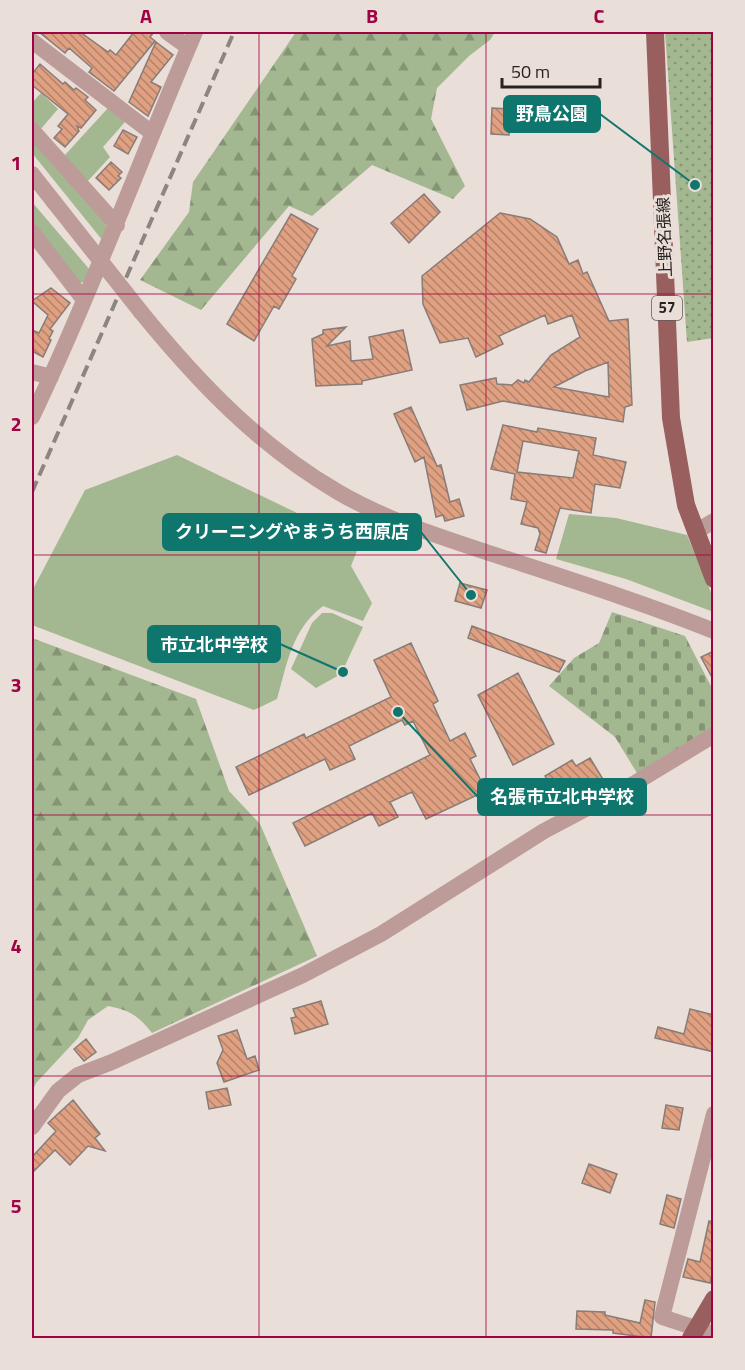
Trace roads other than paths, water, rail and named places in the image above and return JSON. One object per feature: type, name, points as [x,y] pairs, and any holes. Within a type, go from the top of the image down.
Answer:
[{"type":"main road","name":"上野名張線","points":[[656,32],[671,418],[680,477],[695,532],[714,579]]},
{"type":"main road","points":[[693,1333],[714,1299]]},
{"type":"street","points":[[167,32],[188,47]]},
{"type":"street","points":[[32,417],[117,225],[152,133],[195,32]]},
{"type":"street","points":[[32,41],[152,133]]},
{"type":"street","points":[[32,130],[117,225]]},
{"type":"street","points":[[32,174],[141,312],[219,403],[271,447],[337,491],[388,517],[451,541],[629,600],[714,631]]},
{"type":"street","points":[[32,232],[84,300]]},
{"type":"street","points":[[32,372],[51,377]]},
{"type":"street","points":[[695,532],[714,520]]},
{"type":"street","points":[[32,1127],[58,1091],[78,1075],[112,1062],[303,975],[381,934],[544,831],[635,783],[714,735]]},
{"type":"street","points":[[714,1114],[662,1317],[693,1333],[714,1334]]},
{"type":"railway","points":[[32,492],[234,32]]},
{"type":"place","name":"野鳥公園","points":[[695,185]]},
{"type":"place","name":"クリーニングやまうち西原店","points":[[471,595]]},
{"type":"place","name":"市立北中学校","points":[[343,672]]},
{"type":"place","name":"名張市立北中学校","points":[[398,712]]}]
